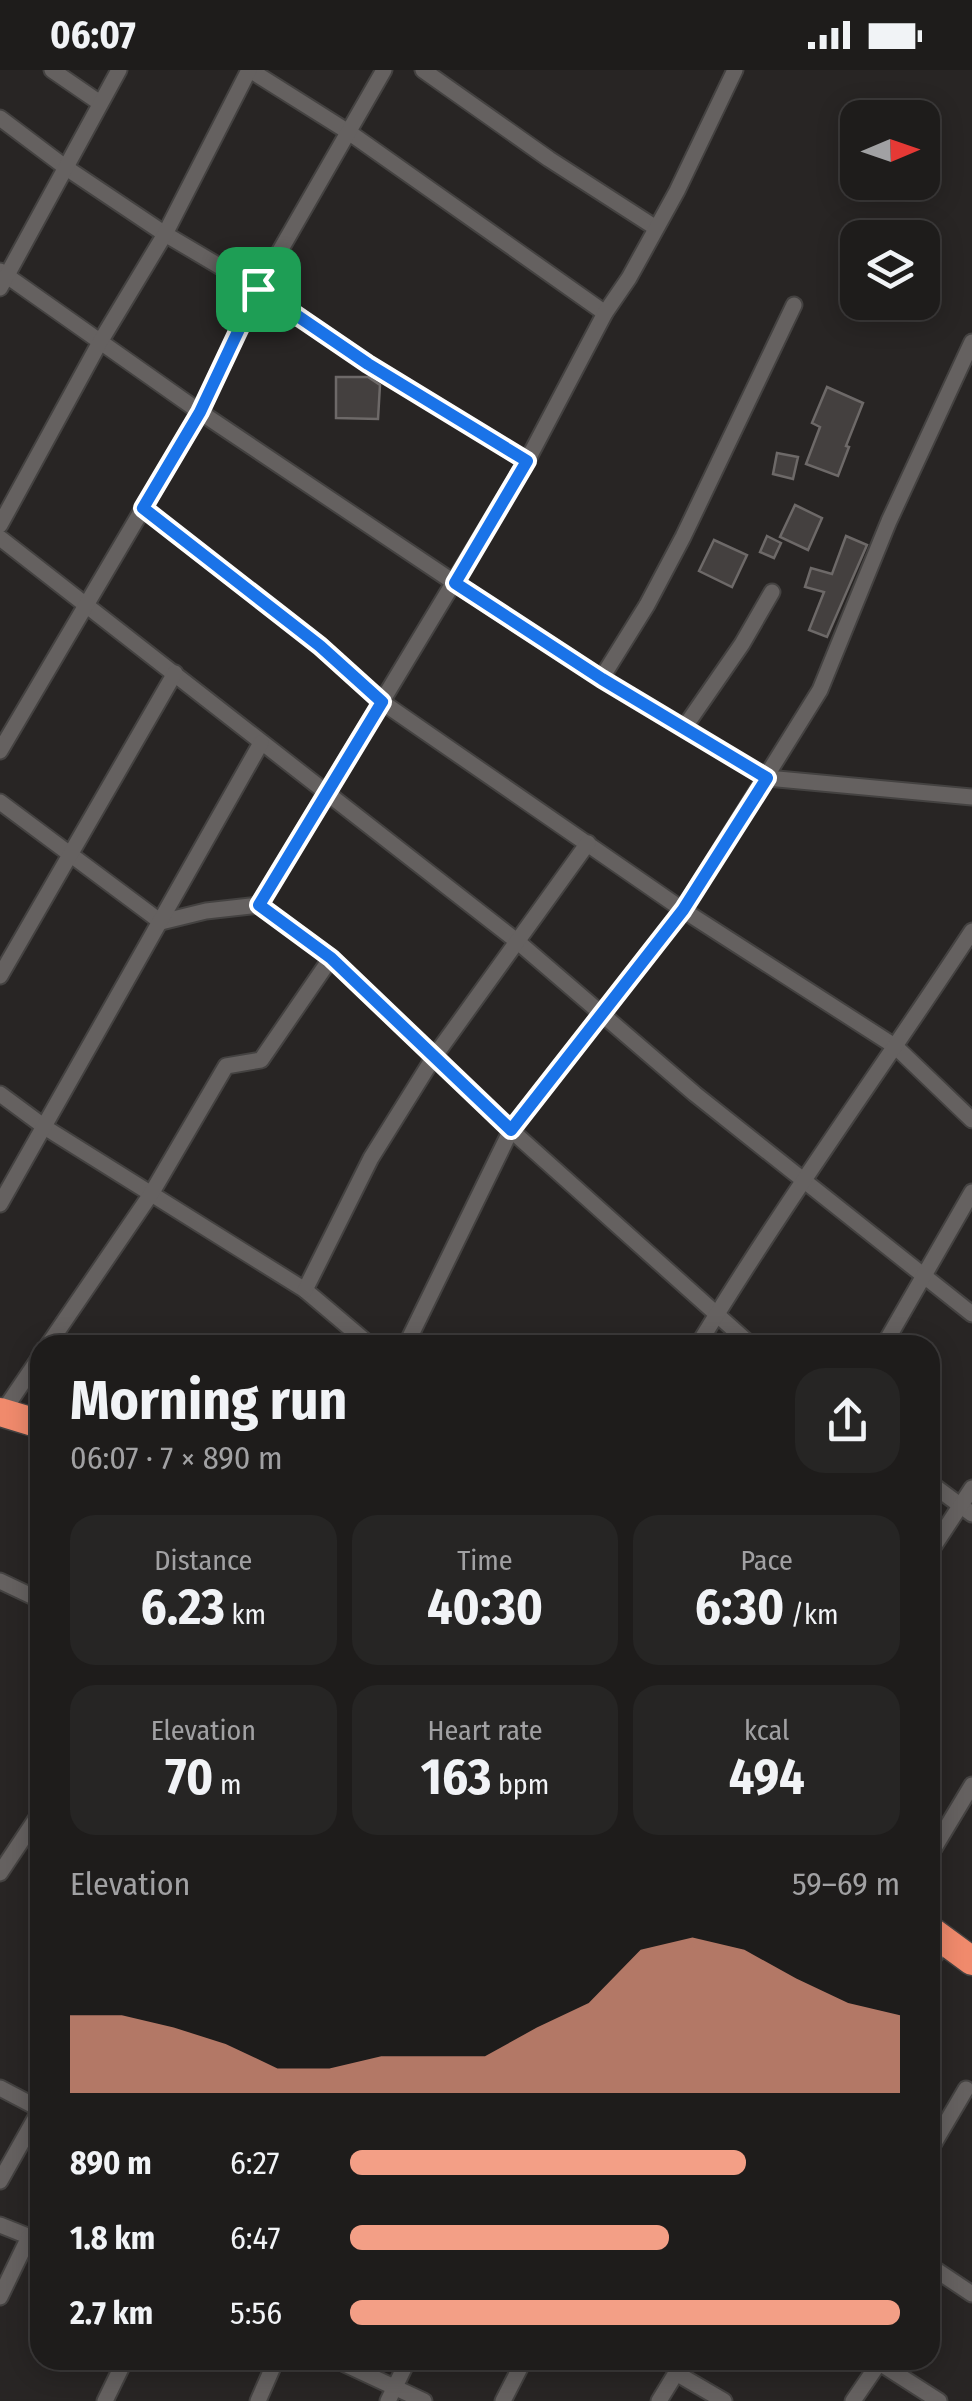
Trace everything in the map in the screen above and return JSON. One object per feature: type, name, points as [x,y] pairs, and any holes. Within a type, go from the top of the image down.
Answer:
[{"type":"highway","points":[[1,1413],[30,1421]]},
{"type":"highway","points":[[940,1946],[972,1960]]},
{"type":"street","points":[[52,70],[100,103]]},
{"type":"street","points":[[119,70],[2,278],[455,583],[602,679],[767,778],[972,797]]},
{"type":"street","points":[[0,525],[100,342],[165,234],[249,70],[350,132],[605,313]]},
{"type":"street","points":[[0,751],[200,412],[258,289],[384,70]]},
{"type":"street","points":[[423,70],[656,228]]},
{"type":"street","points":[[259,905],[527,461],[605,313],[656,228],[735,70]]},
{"type":"street","points":[[0,118],[165,234],[527,461]]},
{"type":"street","points":[[602,679],[683,537],[794,305]]},
{"type":"street","points":[[411,1335],[511,1130],[683,910],[820,690],[890,521],[972,342]]},
{"type":"street","points":[[143,508],[320,646],[382,702],[683,910],[896,1047],[972,1120]]},
{"type":"street","points":[[0,538],[518,942],[695,1094],[972,1314]]},
{"type":"street","points":[[684,728],[742,644],[772,592]]},
{"type":"street","points":[[0,976],[176,674]]},
{"type":"street","points":[[0,1204],[261,743]]},
{"type":"street","points":[[0,802],[162,922],[259,905],[331,958],[511,1130],[739,1335]]},
{"type":"street","points":[[305,1290],[371,1158],[434,1057],[588,843]]},
{"type":"street","points":[[704,1335],[804,1178],[972,931]]},
{"type":"street","points":[[55,1335],[151,1194],[226,1066],[261,1060],[331,958]]},
{"type":"street","points":[[0,1094],[46,1128],[305,1290],[358,1335]]},
{"type":"street","points":[[890,1335],[972,1192]]},
{"type":"street","points":[[1,1413],[30,1372]]},
{"type":"street","points":[[940,1540],[966,1510],[972,1488]]},
{"type":"street","points":[[940,1490],[966,1510]]},
{"type":"street","points":[[0,1582],[30,1596]]},
{"type":"street","points":[[940,1838],[972,1785]]},
{"type":"street","points":[[0,1874],[30,1828]]},
{"type":"street","points":[[0,2088],[30,2104]]},
{"type":"street","points":[[940,2133],[966,2089]]},
{"type":"street","points":[[0,2181],[30,2127]]},
{"type":"street","points":[[0,2225],[30,2237]]},
{"type":"street","points":[[0,2297],[30,2247]]},
{"type":"street","points":[[940,2273],[972,2294]]},
{"type":"street","points":[[105,2401],[120,2370]]},
{"type":"street","points":[[258,2401],[272,2370]]},
{"type":"street","points":[[352,2370],[392,2395],[424,2401]]},
{"type":"street","points":[[392,2395],[403,2370]]},
{"type":"street","points":[[502,2401],[519,2370]]},
{"type":"street","points":[[659,2401],[678,2370]]},
{"type":"street","points":[[685,2370],[724,2401]]},
{"type":"street","points":[[853,2401],[872,2370]]},
{"type":"street","points":[[891,2370],[939,2401]]},
{"type":"building","points":[[336,377],[368,377],[380,385],[378,419],[336,418]]},
{"type":"building","points":[[827,387],[863,403],[838,476],[806,464],[820,427],[812,423]]},
{"type":"building","points":[[777,453],[798,457],[793,479],[773,474]]},
{"type":"building","points":[[795,505],[822,518],[808,550],[780,537]]},
{"type":"building","points":[[767,536],[781,543],[774,558],[760,552]]},
{"type":"building","points":[[846,536],[867,545],[827,637],[809,630],[824,592],[805,587],[811,568],[832,574]]},
{"type":"building","points":[[714,540],[747,555],[732,587],[699,571]]},
{"type":"route","points":[[258,289],[368,364],[527,461],[455,583],[602,679],[767,778],[683,910],[511,1130],[331,958],[259,905],[382,702],[320,646],[143,508],[200,412],[258,289]]}]
